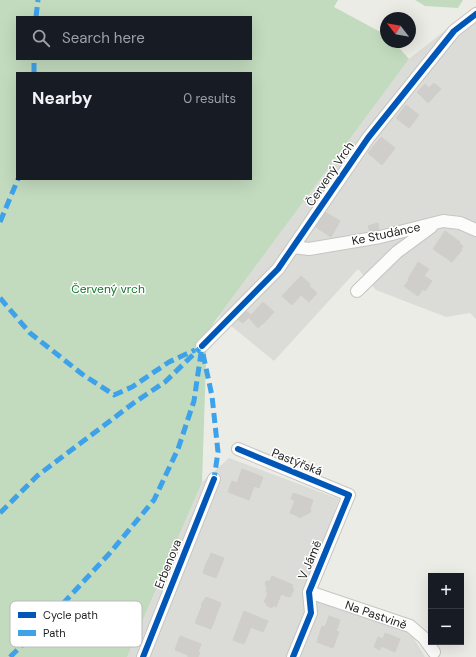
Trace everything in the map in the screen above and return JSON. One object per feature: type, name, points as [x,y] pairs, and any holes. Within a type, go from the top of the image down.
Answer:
[{"type":"street","name":"Červený Vrch","points":[[202,346],[278,269],[368,138],[454,31],[476,14]]},
{"type":"street","name":"Ke Studánce","points":[[293,247],[309,249],[380,237],[443,221],[460,223],[476,230]]},
{"type":"street","points":[[357,291],[397,252],[436,224]]},
{"type":"street","name":"Pastýřská","points":[[238,450],[349,495]]},
{"type":"street","name":"Erbenova","points":[[143,657],[214,480]]},
{"type":"street","name":"V Jámě","points":[[293,657],[311,613],[309,592],[349,495]]},
{"type":"street","name":"Na Pastvině","points":[[309,592],[410,626],[424,638],[434,652]]},
{"type":"shaded area","points":[[476,6],[476,319],[470,313],[446,317],[376,290],[358,269],[274,361],[219,316],[409,59]]},
{"type":"shaded area","points":[[229,458],[339,499],[305,592],[410,632],[425,657],[127,657],[131,647],[142,647],[142,622],[202,482]]},
{"type":"green space","name":"Červený vrch","points":[[0,0],[338,0],[334,7],[380,32],[380,48],[399,48],[409,59],[207,332],[202,482],[142,622],[142,601],[10,601],[10,647],[131,647],[127,657],[0,657]]},
{"type":"green space","points":[[415,0],[463,0],[458,8],[425,6]]},
{"type":"building","points":[[434,83],[441,89],[428,103],[417,92],[425,84],[429,88]]},
{"type":"building","points":[[406,105],[419,115],[409,128],[396,118]]},
{"type":"building","points":[[381,137],[395,148],[382,165],[368,153]]},
{"type":"building","points":[[325,212],[340,221],[331,237],[316,227]]},
{"type":"building","points":[[378,223],[379,230],[370,232],[368,226]]},
{"type":"building","points":[[445,231],[463,246],[461,249],[462,250],[452,262],[433,249]]},
{"type":"building","points":[[418,262],[429,269],[424,276],[432,281],[425,291],[423,289],[418,296],[404,286],[409,280],[408,279]]},
{"type":"building","points":[[301,276],[317,293],[309,302],[301,295],[292,305],[282,296]]},
{"type":"building","points":[[263,302],[274,312],[263,324],[252,314]]},
{"type":"building","points":[[245,310],[251,315],[243,323],[237,319]]},
{"type":"building","points":[[252,314],[262,324],[258,328],[249,318]]},
{"type":"building","points":[[242,469],[263,477],[259,488],[254,486],[249,500],[228,492],[232,481],[237,483]]},
{"type":"building","points":[[293,493],[313,500],[310,509],[311,512],[299,518],[298,516],[290,513],[295,500],[291,499]]},
{"type":"building","points":[[211,553],[224,558],[216,578],[203,573]]},
{"type":"building","points":[[272,576],[293,585],[292,588],[294,589],[289,597],[281,594],[276,607],[273,605],[272,608],[264,602],[268,593],[266,592],[267,587],[265,584],[266,581],[270,581]]},
{"type":"building","points":[[206,597],[221,603],[211,629],[195,623],[202,606],[201,605]]},
{"type":"building","points":[[244,611],[268,621],[263,632],[251,627],[244,644],[233,640]]},
{"type":"building","points":[[329,616],[340,620],[336,631],[339,632],[333,648],[317,642],[322,626],[325,627]]},
{"type":"building","points":[[385,633],[400,639],[395,652],[381,646],[380,650],[374,647],[378,637],[383,639]]},
{"type":"building","points":[[180,636],[201,644],[198,657],[188,657],[188,655],[175,650]]},
{"type":"marked path","points":[[36,16],[38,0]]},
{"type":"marked path","points":[[34,60],[34,72]]},
{"type":"marked path","points":[[0,222],[18,180]]},
{"type":"marked path","points":[[0,298],[30,333],[82,374],[114,395],[132,387],[169,362],[195,350]]},
{"type":"marked path","points":[[0,513],[37,476],[135,402],[165,382],[202,346]]},
{"type":"marked path","points":[[65,601],[109,554],[154,500],[178,449],[194,401],[202,346]]},
{"type":"marked path","points":[[203,354],[212,396],[218,452],[214,479]]},
{"type":"marked path","points":[[10,657],[20,647]]},
{"type":"cycle path","points":[[202,346],[278,269],[368,138],[454,31],[476,14]]},
{"type":"cycle path","points":[[238,449],[349,495],[309,592],[311,613],[293,657]]},
{"type":"cycle path","points":[[143,657],[214,479]]}]
